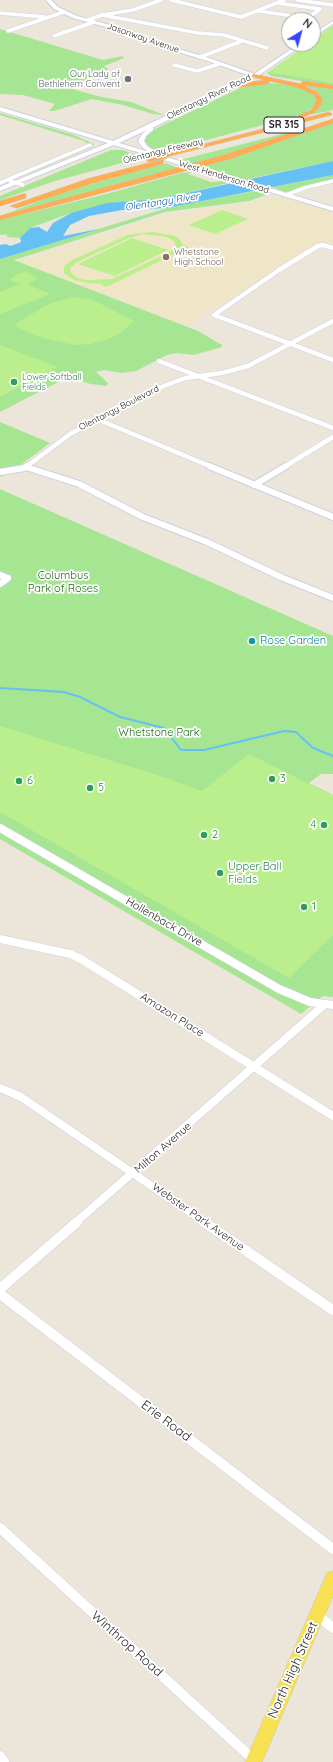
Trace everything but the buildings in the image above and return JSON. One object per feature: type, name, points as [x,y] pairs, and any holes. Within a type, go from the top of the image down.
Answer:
[{"type":"highway","points":[[235,137],[253,130],[299,117],[313,111],[319,103],[318,97],[304,87],[255,75]]},
{"type":"highway","points":[[255,75],[333,87]]},
{"type":"highway","points":[[235,86],[272,82],[304,87]]},
{"type":"highway","name":"Olentangy Freeway","points":[[0,211],[162,158],[235,137],[333,113]]},
{"type":"highway","points":[[0,218],[191,167],[261,146],[333,119]]},
{"type":"highway","name":"Olentangy Freeway","points":[[0,204],[82,177],[149,159],[175,158],[333,119]]},
{"type":"main road","name":"Jasonway Avenue","points":[[48,0],[56,8],[64,12],[130,32],[151,43],[255,75]]},
{"type":"main road","points":[[321,30],[333,22]]},
{"type":"main road","name":"Olentangy River Road","points":[[0,189],[155,124],[235,86],[290,52]]},
{"type":"main road","name":"West Henderson Road","points":[[0,109],[333,209]]},
{"type":"main road","points":[[155,124],[141,140],[145,146],[162,158]]},
{"type":"main road","name":"Olentangy River Road","points":[[0,194],[110,148],[112,143]]},
{"type":"main road","name":"North High Street","points":[[253,1761],[333,1578]]},
{"type":"street","points":[[88,20],[102,15],[133,10],[161,0]]},
{"type":"street","points":[[171,0],[241,17],[284,0]]},
{"type":"street","points":[[297,0],[333,5]]},
{"type":"street","points":[[258,10],[308,18],[320,9],[277,3]]},
{"type":"street","points":[[8,31],[64,12]]},
{"type":"street","points":[[0,13],[50,17]]},
{"type":"street","points":[[102,15],[198,33],[224,35],[267,48]]},
{"type":"street","points":[[54,36],[94,22]]},
{"type":"street","points":[[200,57],[242,41]]},
{"type":"street","points":[[174,65],[197,71],[219,64]]},
{"type":"street","points":[[0,182],[90,145]]},
{"type":"street","points":[[0,178],[23,185]]},
{"type":"street","points":[[286,195],[304,188],[333,181]]},
{"type":"street","points":[[333,248],[323,245],[318,246],[215,314],[215,317],[333,360]]},
{"type":"street","name":"Olentangy Boulevard","points":[[0,472],[20,470],[26,467],[60,440],[151,391],[185,378],[222,373],[248,366],[333,321]]},
{"type":"street","points":[[159,361],[333,428]]},
{"type":"street","points":[[97,419],[333,517]]},
{"type":"street","points":[[254,484],[333,437]]},
{"type":"street","points":[[26,467],[79,484],[137,514],[208,542],[283,578],[333,598]]},
{"type":"street","points":[[0,575],[8,578],[0,584]]},
{"type":"street","name":"Hollenback Drive","points":[[0,828],[279,989],[310,1002],[329,1005]]},
{"type":"street","name":"Amazon Place","points":[[0,939],[65,953],[81,959],[333,1116]]},
{"type":"street","name":"Milton Avenue","points":[[0,1289],[255,1067],[329,1005]]},
{"type":"street","name":"Webster Park Avenue","points":[[0,1088],[21,1097],[333,1310]]},
{"type":"street","name":"Erie Road","points":[[0,1294],[333,1549]]},
{"type":"street","name":"Winthrop Road","points":[[0,1528],[253,1761]]},
{"type":"street","points":[[317,1615],[333,1628]]},
{"type":"street","points":[[0,1756],[4,1762]]},
{"type":"shaded area","name":"Whetstone High School","points":[[276,196],[333,211],[333,245],[324,243],[271,273],[187,326],[17,262],[149,220],[190,211],[254,202]]},
{"type":"green space","points":[[333,25],[333,83],[268,72],[297,52],[321,52],[321,34]]},
{"type":"green space","points":[[0,29],[103,60],[123,56],[124,58],[104,66],[109,70],[66,87],[101,97],[131,102],[164,115],[153,114],[123,105],[92,99],[54,111],[49,111],[55,104],[23,95],[0,94]]},
{"type":"green space","points":[[267,73],[333,80],[333,86],[271,76]]},
{"type":"green space","points":[[268,83],[292,85],[311,92],[315,96],[316,104],[300,115],[158,153],[147,147],[144,142],[144,138],[157,128],[240,88]]},
{"type":"green space","points":[[303,85],[333,88],[333,110],[304,116],[319,107],[321,99],[315,90]]},
{"type":"green space","points":[[0,113],[74,135],[94,144],[89,148],[13,180],[89,145],[84,141],[0,115]]},
{"type":"green space","points":[[333,123],[333,161],[243,180],[206,167],[206,165]]},
{"type":"green space","points":[[302,129],[303,130],[269,142],[193,164],[180,160]]},
{"type":"green space","points":[[111,150],[122,150],[144,157],[55,181],[0,200],[0,196]]},
{"type":"green space","points":[[166,163],[178,168],[0,216],[66,191]]},
{"type":"green space","points":[[192,172],[188,174],[211,182],[223,181],[228,183],[159,199],[71,213],[30,228],[20,238],[8,237],[6,235],[9,234],[0,235],[0,220],[110,193],[181,173]]},
{"type":"green space","points":[[333,175],[333,182],[288,193],[272,187]]},
{"type":"green space","points":[[254,191],[266,195],[249,201],[165,212],[14,260],[198,331],[222,345],[222,347],[194,355],[176,353],[167,355],[136,371],[121,373],[104,370],[96,372],[106,381],[108,384],[106,386],[91,384],[68,377],[0,412],[0,259],[167,208]]},
{"type":"green space","points":[[222,210],[248,219],[215,234],[189,225]]},
{"type":"green space","points":[[152,232],[175,236],[183,245],[189,247],[106,287],[101,285],[103,284],[74,280],[64,273],[64,266],[72,260],[128,235]],"holes":[[[143,234],[167,237],[174,241],[176,246],[170,252],[112,279],[86,280],[76,277],[70,272],[71,267],[77,262],[129,238]]]},
{"type":"green space","points":[[132,238],[168,250],[115,276],[78,264]]},
{"type":"green space","points":[[27,272],[38,279],[27,284],[50,294],[0,314],[0,292],[20,284],[13,282],[10,279],[20,273]]},
{"type":"green space","points":[[73,297],[88,299],[99,303],[134,321],[120,333],[107,340],[90,344],[74,345],[39,337],[17,327],[16,324],[51,303]]},
{"type":"green space","name":"Lower Softball Fields","points":[[0,345],[58,367],[0,397]]},
{"type":"green space","points":[[0,422],[50,443],[14,470],[0,477]]},
{"type":"green space","name":"Whetstone Park","points":[[0,489],[333,636],[333,774],[321,774],[309,783],[333,795],[333,997],[323,996],[301,1014],[0,839]]},
{"type":"green space","name":"Upper Ball Fields","points":[[0,726],[151,773],[202,791],[249,754],[333,796],[333,935],[289,978],[0,812]]},
{"type":"water","name":"Olentangy River","points":[[333,161],[333,175],[167,208],[122,210],[89,216],[70,225],[63,236],[99,229],[0,259],[0,245],[6,244],[10,246],[21,242],[20,238],[30,228],[39,227],[47,232],[53,223],[71,213],[107,203],[159,199]]},
{"type":"waterway","points":[[0,688],[64,692],[80,697],[120,717],[164,728],[181,750],[204,750],[284,731],[296,732],[313,748],[333,756]]},
{"type":"place","name":"Our Lady of Bethlehem Convent","points":[[128,79]]},
{"type":"place","name":"Whetstone High School","points":[[166,257]]},
{"type":"place","name":"Lower Softball Fields","points":[[14,382]]},
{"type":"place","name":"Rose Garden","points":[[252,641]]},
{"type":"place","name":"3","points":[[272,779]]},
{"type":"place","name":"6","points":[[19,781]]},
{"type":"place","name":"5","points":[[90,788]]},
{"type":"place","name":"4","points":[[324,825]]},
{"type":"place","name":"2","points":[[204,835]]},
{"type":"place","name":"Upper Ball Fields","points":[[220,873]]},
{"type":"place","name":"1","points":[[304,907]]},
{"type":"park label","name":"Columbus Park of Roses","points":[[63,582]]}]
